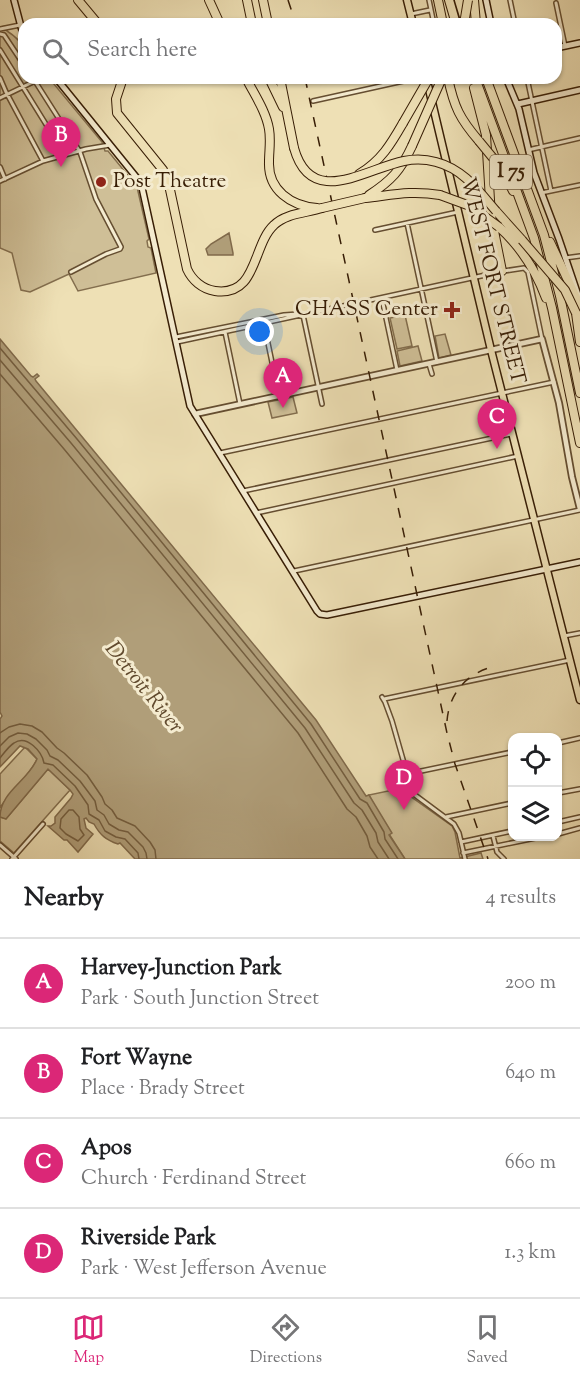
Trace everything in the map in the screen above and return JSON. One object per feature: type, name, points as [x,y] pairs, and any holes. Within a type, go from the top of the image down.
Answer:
[{"type":"highway","points":[[78,0],[93,18]]},
{"type":"highway","points":[[209,0],[217,18]]},
{"type":"highway","points":[[247,0],[251,18]]},
{"type":"highway","points":[[263,0],[267,18]]},
{"type":"highway","points":[[438,0],[442,18]]},
{"type":"highway","points":[[449,0],[454,18]]},
{"type":"highway","points":[[459,0],[464,18]]},
{"type":"highway","points":[[466,18],[468,0]]},
{"type":"highway","points":[[474,0],[476,18]]},
{"type":"highway","points":[[121,84],[117,97],[117,113],[165,175],[185,262],[195,282],[216,291],[230,290],[240,285],[248,277],[265,238],[274,225],[287,217],[365,198],[403,192],[421,192],[440,195],[470,206],[499,227],[521,251],[537,275],[556,330]]},
{"type":"highway","points":[[249,84],[268,125],[269,170],[273,182],[286,198],[296,204],[322,208]]},
{"type":"highway","points":[[272,84],[289,122]]},
{"type":"highway","points":[[281,84],[294,148],[300,164],[314,178],[332,182],[343,180],[406,161],[434,161],[448,166],[468,178],[562,286],[578,309]]},
{"type":"highway","points":[[356,176],[378,160],[389,147],[425,84]]},
{"type":"highway","points":[[365,198],[396,174],[404,162],[439,84]]},
{"type":"highway","points":[[449,84],[457,111],[508,181],[531,228]]},
{"type":"highway","points":[[474,84],[486,135],[491,216],[502,271]]},
{"type":"highway","name":"I 75","points":[[475,84],[531,228],[544,272],[580,443]]},
{"type":"highway","name":"I 75","points":[[490,84],[538,216],[554,273],[580,393]]},
{"type":"highway","points":[[538,216],[578,309],[580,342]]},
{"type":"main road","points":[[14,0],[18,18]]},
{"type":"main road","points":[[407,0],[412,18]]},
{"type":"main road","points":[[486,0],[490,18]]},
{"type":"main road","points":[[562,47],[580,43]]},
{"type":"main road","points":[[61,84],[108,146],[142,184],[189,403],[314,608],[320,614],[327,615],[580,562]]},
{"type":"main road","name":"WEST FORT STREET","points":[[429,84],[491,350],[580,700]]},
{"type":"main road","points":[[509,84],[518,104],[536,179],[580,300]]},
{"type":"main road","points":[[518,104],[580,90]]},
{"type":"street","points":[[429,0],[432,18]]},
{"type":"street","points":[[510,0],[514,18]]},
{"type":"street","points":[[556,3],[559,18]]},
{"type":"street","points":[[411,15],[430,10]]},
{"type":"street","points":[[0,32],[18,26]]},
{"type":"street","points":[[0,32],[18,56]]},
{"type":"street","points":[[562,32],[565,46]]},
{"type":"street","points":[[0,50],[18,78]]},
{"type":"street","points":[[0,78],[43,161]]},
{"type":"street","points":[[22,84],[65,155]]},
{"type":"street","points":[[0,98],[28,84]]},
{"type":"street","points":[[37,84],[80,152],[96,199],[121,245],[121,248],[71,272]]},
{"type":"street","points":[[313,101],[390,84]]},
{"type":"street","points":[[528,84],[551,191]]},
{"type":"street","points":[[528,150],[580,138]]},
{"type":"street","points":[[0,181],[43,161],[86,149],[108,146]]},
{"type":"street","points":[[0,167],[5,179]]},
{"type":"street","points":[[541,193],[580,185]]},
{"type":"street","points":[[375,230],[458,212]]},
{"type":"street","points":[[407,223],[437,362]]},
{"type":"street","points":[[566,258],[580,256]]},
{"type":"street","points":[[176,340],[421,290],[502,271],[526,269],[564,424],[572,477],[580,510],[292,572]]},
{"type":"street","points":[[382,298],[397,370]]},
{"type":"street","points":[[303,314],[322,404]]},
{"type":"street","points":[[263,321],[279,396]]},
{"type":"street","points":[[224,330],[240,404]]},
{"type":"street","points":[[195,414],[542,339]]},
{"type":"street","points":[[429,364],[432,375]]},
{"type":"street","points":[[220,453],[554,382]]},
{"type":"street","points":[[243,491],[512,434]]},
{"type":"street","points":[[256,513],[518,456]]},
{"type":"street","points":[[564,636],[580,633]]},
{"type":"street","points":[[465,859],[457,828],[446,817],[413,794],[383,698],[570,660]]},
{"type":"street","points":[[562,742],[580,738]]},
{"type":"street","points":[[407,774],[508,753]]},
{"type":"street","points":[[562,792],[580,789]]},
{"type":"street","points":[[446,817],[508,804]]},
{"type":"street","points":[[562,821],[580,817]]},
{"type":"street","points":[[0,845],[14,858],[43,824]]},
{"type":"street","points":[[562,833],[580,828]]},
{"type":"street","points":[[461,842],[508,832]]},
{"type":"street","points":[[493,836],[498,854],[504,859]]},
{"type":"street","points":[[464,853],[525,841]]},
{"type":"shaded area","points":[[6,26],[7,31],[18,40],[18,84],[54,84],[102,142],[105,151],[108,151],[137,187],[149,239],[148,247],[151,248],[156,273],[78,291],[69,274],[30,292],[21,290],[12,253],[0,248],[0,27]]},
{"type":"shaded area","points":[[405,315],[412,346],[397,349],[390,318]]},
{"type":"shaded area","points":[[445,334],[451,355],[439,358],[435,336]]},
{"type":"shaded area","points":[[418,346],[422,361],[400,366],[397,351]]},
{"type":"shaded area","points":[[293,397],[297,413],[272,418],[268,402]]},
{"type":"shaded area","points":[[25,747],[37,759],[34,766],[0,808],[0,774]]},
{"type":"shaded area","points":[[48,769],[70,790],[14,853],[0,841],[0,817],[6,819]]},
{"type":"shaded area","points":[[407,787],[410,796],[452,826],[460,858],[481,853],[483,859],[405,859],[369,795]]},
{"type":"water","points":[[229,233],[233,255],[208,255],[206,249]]},
{"type":"water","name":"Detroit River","points":[[0,339],[31,376],[37,374],[39,376],[35,379],[36,381],[316,720],[366,796],[369,795],[392,833],[389,835],[405,859],[135,859],[120,843],[104,837],[86,818],[84,819],[86,828],[93,834],[78,852],[67,840],[48,826],[55,823],[55,817],[73,794],[48,769],[6,819],[0,817],[1,808],[9,793],[33,767],[37,759],[28,749],[20,746],[0,767],[0,719],[2,716],[0,712]]},
{"type":"railway","points":[[288,0],[294,18]]},
{"type":"railway","points":[[306,84],[447,733],[455,764],[488,859]]},
{"type":"railway","points":[[447,721],[451,702],[460,686],[474,675],[492,667]]},
{"type":"place","name":"Fort Wayne","points":[[61,167]]},
{"type":"place","name":"Post Theatre","points":[[101,182]]},
{"type":"place","name":"CHASS Center","points":[[452,310]]},
{"type":"place","name":"Harvey-Junction Park","points":[[283,408]]},
{"type":"place","name":"Apos","points":[[497,449]]},
{"type":"place","name":"Riverside Park","points":[[404,810]]}]
